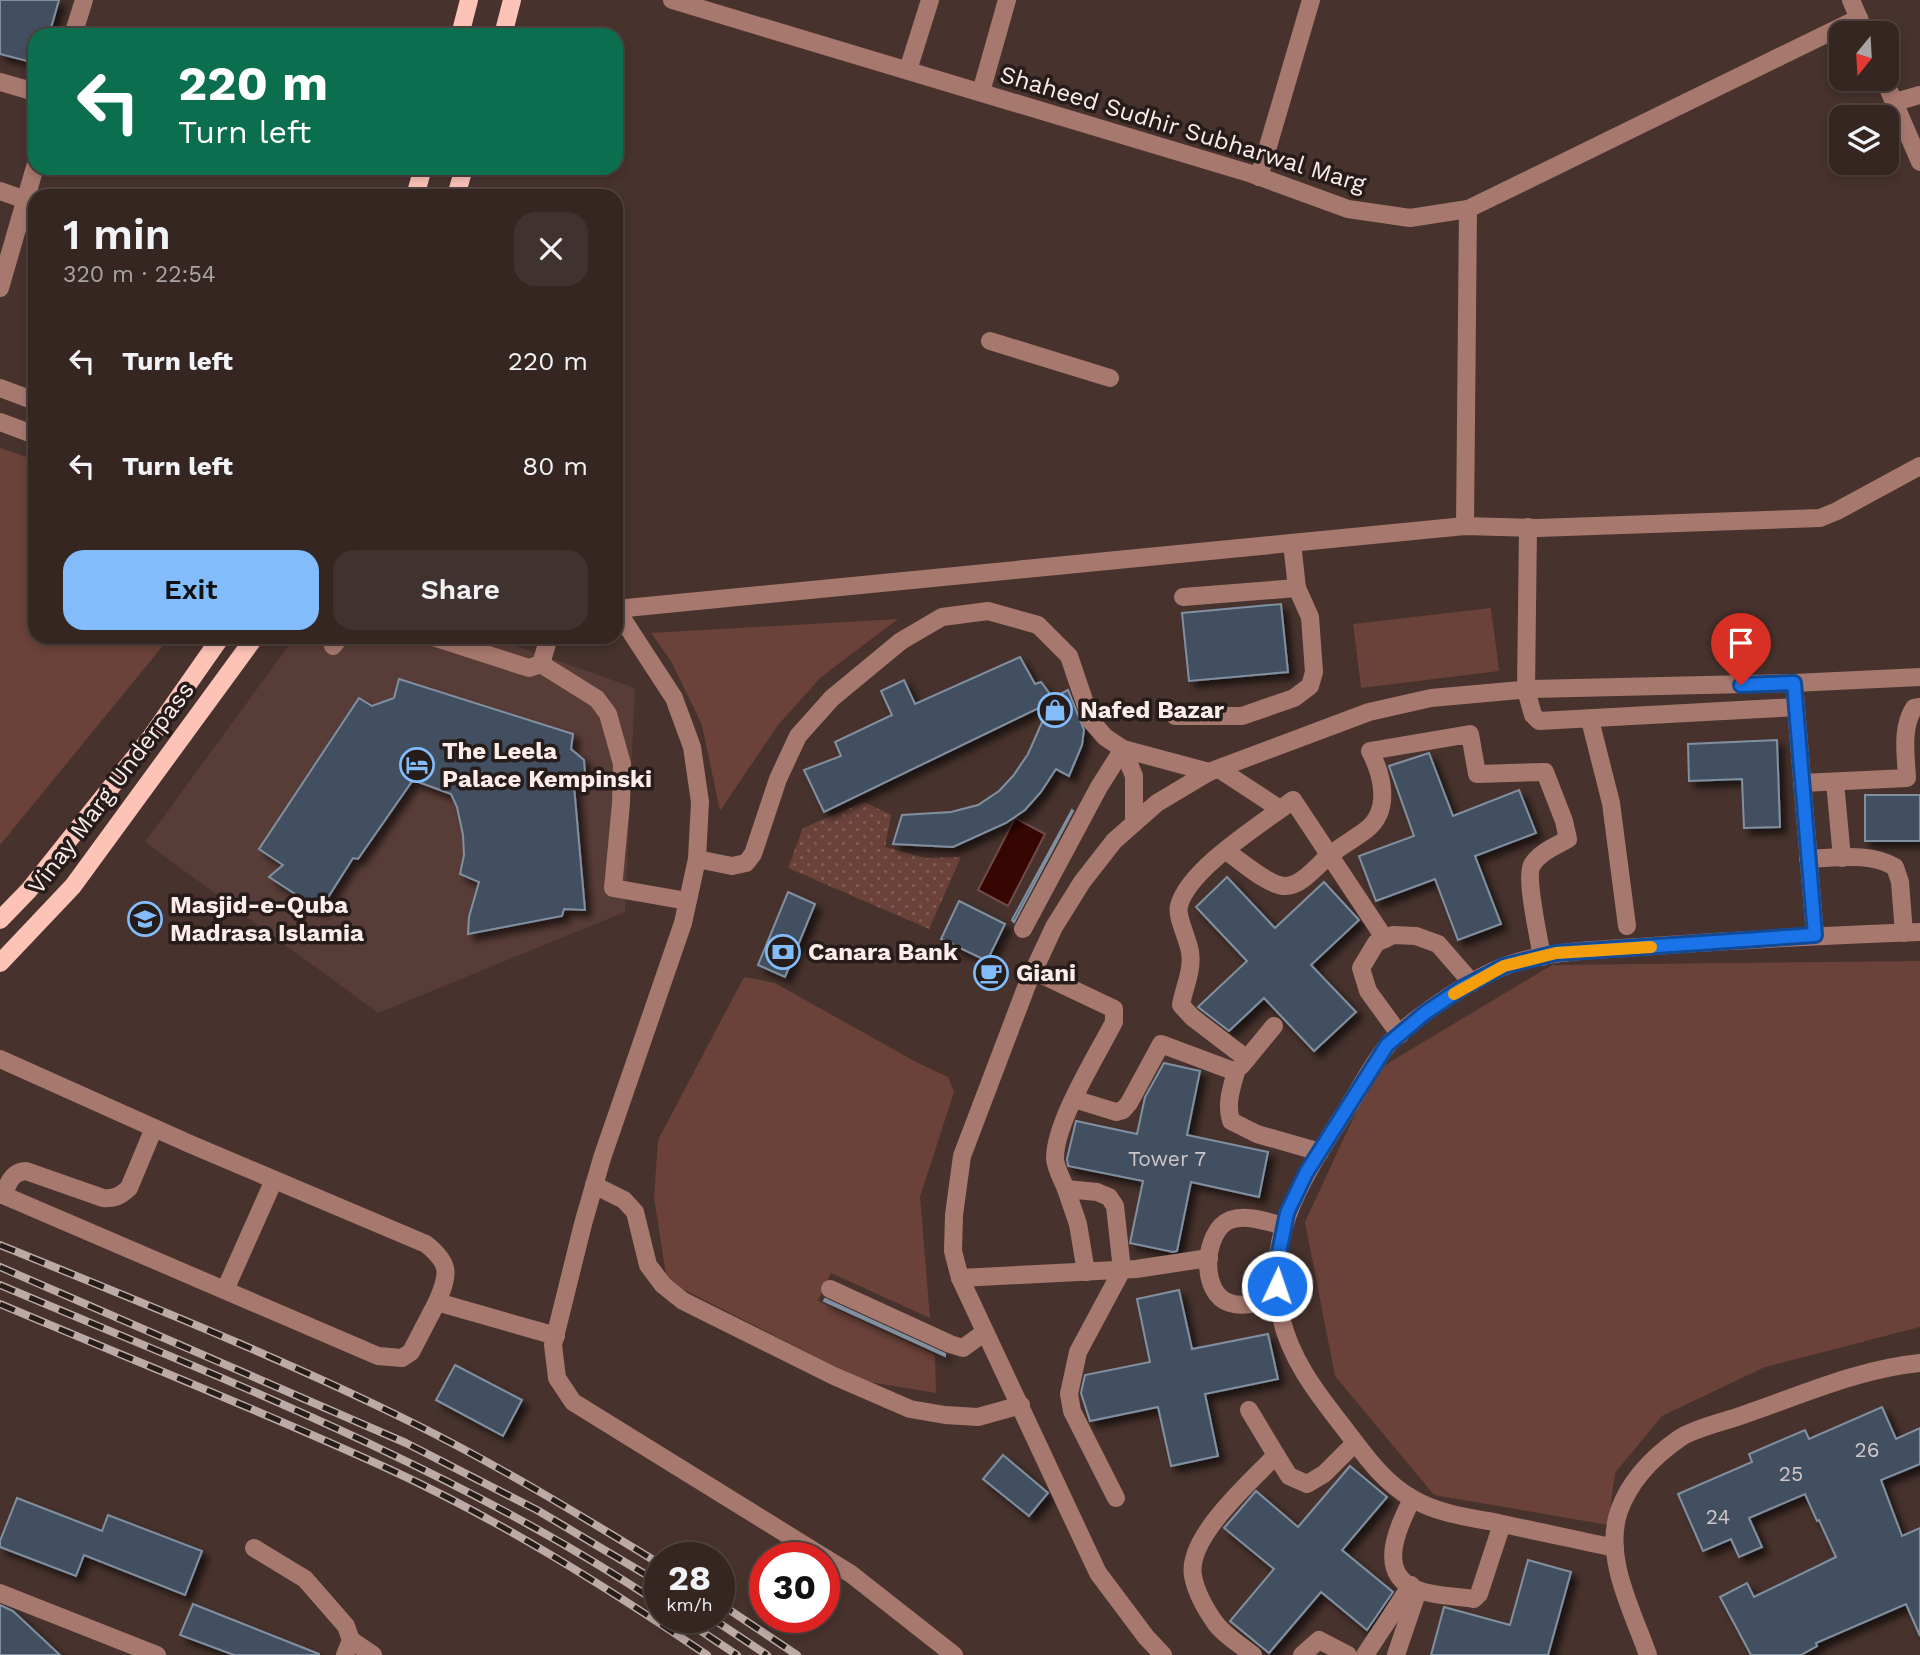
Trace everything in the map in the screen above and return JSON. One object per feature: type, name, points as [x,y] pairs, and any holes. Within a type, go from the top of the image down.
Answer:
[{"type":"main road","points":[[462,28],[469,0]]},
{"type":"main road","points":[[505,28],[512,0]]},
{"type":"main road","name":"Vinay Marg Underpass","points":[[0,920],[29,890],[142,748],[216,644]]},
{"type":"main road","name":"Vinay Marg Underpass","points":[[0,963],[73,886],[250,644]]},
{"type":"street","points":[[76,28],[83,0]]},
{"type":"street","name":"Shaheed Sudhir Subharwal Marg","points":[[672,0],[1259,177],[1348,209],[1410,218],[1468,209],[1829,41]]},
{"type":"street","points":[[908,70],[930,0]]},
{"type":"street","points":[[981,92],[1007,0]]},
{"type":"street","points":[[1259,177],[1311,0]]},
{"type":"street","points":[[1851,0],[1860,21]]},
{"type":"street","points":[[0,82],[28,90]]},
{"type":"street","points":[[1890,91],[1920,162]]},
{"type":"street","points":[[1895,102],[1920,95]]},
{"type":"street","points":[[0,191],[26,200]]},
{"type":"street","points":[[0,288],[28,193]]},
{"type":"street","points":[[1465,527],[1468,209]]},
{"type":"street","points":[[990,341],[1110,378]]},
{"type":"street","points":[[0,388],[28,398]]},
{"type":"street","points":[[0,422],[28,432]]},
{"type":"street","points":[[623,608],[1465,527],[1820,518],[1920,466]]},
{"type":"street","points":[[1528,527],[1526,690],[1532,715],[1539,721],[1796,708]]},
{"type":"street","points":[[1175,716],[1242,716],[1294,698],[1310,686],[1314,672],[1310,617],[1297,588],[1292,543]]},
{"type":"street","points":[[1183,597],[1297,588]]},
{"type":"street","points":[[697,859],[732,866],[746,863],[753,854],[778,779],[798,736],[832,698],[891,649],[942,617],[988,611],[1038,625],[1069,656],[1091,721],[1105,737],[1122,749],[1214,771],[1280,809]]},
{"type":"street","points":[[623,620],[674,698],[692,747],[700,802],[697,859],[683,923],[594,1185],[554,1345],[556,1378],[573,1402],[851,1574],[954,1655]]},
{"type":"street","points":[[455,644],[529,668],[541,664]]},
{"type":"street","points":[[541,664],[547,644]]},
{"type":"street","points":[[541,664],[597,699],[608,714],[622,764],[613,888],[687,901]]},
{"type":"street","points":[[1163,1655],[1098,1573],[960,1278],[953,1251],[954,1215],[962,1156],[1034,971],[1054,927],[1082,882],[1114,841],[1157,803],[1214,771],[1369,712],[1431,698],[1526,690],[1920,677]]},
{"type":"street","points":[[1794,683],[1815,935]]},
{"type":"street","points":[[1802,783],[1907,778],[1907,718],[1914,708],[1920,708]]},
{"type":"street","points":[[1590,720],[1611,803],[1628,926]]},
{"type":"street","points":[[1226,851],[1273,884],[1287,886],[1301,880],[1376,820],[1383,796],[1381,778],[1370,751],[1470,734],[1477,774],[1545,772],[1564,821],[1568,839],[1538,858],[1530,867],[1529,884],[1542,957]]},
{"type":"street","points":[[1122,749],[1134,776],[1134,823]]},
{"type":"street","points":[[1023,929],[1122,749]]},
{"type":"street","points":[[1835,782],[1842,858]]},
{"type":"street","points":[[1242,1066],[1181,1005],[1191,974],[1191,954],[1185,930],[1178,918],[1178,907],[1184,892],[1207,865],[1293,800],[1385,939]]},
{"type":"street","points":[[1615,1548],[1443,1512],[1412,1499],[1384,1478],[1312,1387],[1292,1350],[1281,1317],[1279,1298],[1278,1258],[1287,1213],[1306,1173],[1387,1045],[1425,1013],[1504,966],[1556,953],[1815,935],[1912,932],[1895,867],[1884,861],[1808,859]]},
{"type":"street","points":[[1400,1035],[1368,991],[1362,968],[1376,943],[1393,935],[1416,936],[1438,944],[1472,983]]},
{"type":"street","points":[[1034,971],[1115,1009],[1114,1022],[1074,1099],[1059,1136],[1055,1160],[1078,1224],[1086,1272]]},
{"type":"street","points":[[1274,1026],[1242,1066],[1230,1091],[1228,1111],[1231,1121],[1257,1134],[1320,1152]]},
{"type":"street","points":[[1074,1099],[1116,1112],[1123,1110],[1161,1044],[1242,1066]]},
{"type":"street","points":[[0,1059],[274,1181],[426,1244],[438,1253],[446,1267],[446,1281],[411,1352],[402,1358],[378,1356],[2,1194],[13,1175],[18,1171],[26,1171],[103,1198],[121,1196],[129,1188],[154,1128]]},
{"type":"street","points":[[225,1290],[274,1181]]},
{"type":"street","points":[[594,1185],[624,1200],[635,1212],[648,1265],[663,1285],[683,1301],[834,1376],[910,1409],[978,1417],[1021,1405]]},
{"type":"street","points":[[1066,1188],[1097,1192],[1109,1197],[1115,1206],[1122,1270],[1079,1352],[1069,1394],[1072,1411],[1116,1498]]},
{"type":"street","points":[[1279,1298],[1250,1304],[1229,1303],[1217,1295],[1209,1282],[1209,1258],[1214,1235],[1229,1220],[1253,1218],[1284,1226]]},
{"type":"street","points":[[960,1278],[1122,1270],[1209,1258]]},
{"type":"street","points":[[830,1289],[950,1345],[962,1348],[985,1332]]},
{"type":"street","points":[[437,1302],[556,1336]]},
{"type":"street","points":[[1648,1655],[1622,1583],[1615,1548],[1619,1512],[1633,1482],[1682,1436],[1847,1379],[1920,1363]]},
{"type":"street","points":[[1250,1410],[1289,1476],[1307,1484],[1324,1474],[1355,1443]]},
{"type":"street","points":[[1253,1655],[1217,1626],[1202,1602],[1192,1574],[1196,1553],[1214,1519],[1276,1455]]},
{"type":"street","points":[[1412,1499],[1393,1549],[1392,1563],[1401,1579],[1414,1588],[1474,1598],[1479,1594],[1502,1524]]},
{"type":"street","points":[[254,1548],[305,1579],[346,1626],[348,1648],[373,1655]]},
{"type":"street","points":[[1365,1655],[1414,1588]]},
{"type":"street","points":[[1396,1655],[1414,1588]]},
{"type":"street","points":[[0,1593],[157,1655]]},
{"type":"street","points":[[1302,1655],[1319,1640],[1348,1655]]},
{"type":"shaded area","points":[[0,448],[28,458],[28,644],[164,644],[0,845]]},
{"type":"shaded area","points":[[1491,608],[1499,671],[1361,688],[1353,624]]},
{"type":"shaded area","points":[[898,619],[821,677],[778,725],[720,811],[702,725],[671,661],[651,633]]},
{"type":"shaded area","name":"The Leela Palace Kempinski","points":[[290,644],[510,644],[635,688],[625,912],[378,1013],[145,842]]},
{"type":"shaded area","points":[[864,802],[891,815],[885,847],[926,858],[961,857],[929,929],[788,868],[803,828]]},
{"type":"shaded area","points":[[1015,818],[1045,834],[1008,906],[978,890]]},
{"type":"shaded area","points":[[1920,961],[1920,1327],[1765,1367],[1662,1416],[1615,1473],[1608,1525],[1434,1495],[1335,1376],[1305,1222],[1375,1071],[1552,965]]},
{"type":"shaded area","points":[[744,977],[775,983],[948,1077],[954,1092],[920,1197],[930,1318],[831,1273],[818,1301],[935,1355],[936,1393],[864,1381],[667,1281],[654,1197],[658,1140]]},
{"type":"building","points":[[0,0],[59,0],[51,28],[28,28],[28,61],[0,54]]},
{"type":"building","points":[[1281,604],[1288,672],[1189,681],[1182,613]]},
{"type":"building","points":[[1020,657],[1035,684],[1041,682],[1053,698],[1068,690],[1084,730],[1082,745],[1069,776],[1056,769],[1025,810],[1006,823],[953,847],[893,844],[902,815],[951,812],[978,805],[999,791],[1028,754],[1051,702],[824,812],[804,770],[841,756],[835,742],[892,715],[881,691],[904,680],[915,704]]},
{"type":"building","points":[[399,679],[573,734],[571,749],[584,760],[585,773],[582,780],[574,786],[585,910],[564,909],[562,916],[468,934],[469,917],[479,882],[460,874],[464,855],[457,807],[451,794],[413,780],[358,859],[353,858],[320,910],[269,877],[283,865],[259,849],[359,698],[372,706],[394,698]]},
{"type":"building","points":[[1777,740],[1780,827],[1744,828],[1742,779],[1689,781],[1688,744]]},
{"type":"building","points":[[1429,753],[1453,816],[1519,790],[1536,833],[1475,856],[1501,924],[1458,940],[1435,879],[1376,901],[1359,856],[1414,836],[1389,766]]},
{"type":"building","points":[[1865,795],[1920,795],[1920,841],[1865,841]]},
{"type":"building","points":[[1073,811],[1014,922],[1012,920]]},
{"type":"building","points":[[1227,877],[1275,928],[1324,882],[1359,920],[1311,965],[1356,1012],[1314,1051],[1264,998],[1229,1031],[1198,1007],[1247,961],[1196,907]]},
{"type":"building","points":[[788,892],[815,904],[785,977],[758,965]]},
{"type":"building","points":[[959,901],[1005,924],[987,961],[941,939]]},
{"type":"building","points":[[1164,1063],[1200,1071],[1187,1135],[1268,1152],[1259,1197],[1191,1182],[1177,1251],[1173,1252],[1130,1243],[1143,1181],[1068,1166],[1067,1159],[1076,1121],[1137,1134],[1145,1097]]},
{"type":"building","points":[[1179,1290],[1192,1349],[1268,1334],[1278,1379],[1205,1394],[1218,1456],[1171,1466],[1158,1407],[1090,1421],[1081,1393],[1085,1375],[1150,1362],[1137,1299]]},
{"type":"building","points":[[825,1299],[945,1354],[945,1356],[824,1301]]},
{"type":"building","points":[[455,1365],[522,1400],[503,1436],[436,1400]]},
{"type":"building","points":[[1882,1407],[1896,1439],[1920,1428],[1920,1464],[1881,1480],[1902,1536],[1920,1528],[1920,1636],[1906,1604],[1816,1643],[1817,1646],[1801,1655],[1751,1655],[1720,1597],[1747,1583],[1754,1597],[1836,1557],[1805,1494],[1749,1518],[1762,1547],[1739,1557],[1731,1539],[1703,1551],[1678,1494],[1752,1462],[1749,1454],[1805,1430],[1809,1439]]},
{"type":"building","points":[[1003,1455],[1048,1493],[1029,1516],[983,1479]]},
{"type":"building","points":[[1350,1466],[1387,1497],[1342,1550],[1393,1592],[1367,1630],[1321,1592],[1269,1653],[1230,1621],[1274,1569],[1224,1528],[1256,1491],[1298,1527]]},
{"type":"building","points":[[17,1498],[102,1531],[108,1515],[202,1551],[185,1595],[84,1555],[76,1576],[0,1547]]},
{"type":"building","points":[[1528,1560],[1571,1572],[1548,1655],[1431,1655],[1444,1607],[1510,1625]]},
{"type":"building","points":[[193,1604],[319,1655],[234,1655],[180,1635]]},
{"type":"building","points":[[0,1605],[13,1611],[60,1655],[0,1655]]},
{"type":"railway","points":[[0,1245],[209,1331],[364,1399],[508,1474],[644,1554]]},
{"type":"railway","points":[[0,1267],[406,1443],[537,1510],[644,1574]]},
{"type":"railway","points":[[0,1285],[254,1392],[421,1468],[582,1555],[644,1594]]},
{"type":"railway","points":[[0,1304],[294,1427],[432,1490],[553,1556],[707,1655]]},
{"type":"railway","points":[[735,1614],[797,1655]]},
{"type":"railway","points":[[704,1633],[737,1655]]},
{"type":"railway","points":[[734,1633],[767,1655]]},
{"type":"slow traffic","points":[[1454,994],[1504,966],[1556,953],[1651,947]]},
{"type":"place","name":"Nafed Bazar","points":[[1055,710]]},
{"type":"place","name":"The Leela Palace Kempinski","points":[[417,765]]},
{"type":"place","name":"Masjid-e-Quba Madrasa Islamia","points":[[145,919]]},
{"type":"place","name":"Canara Bank","points":[[783,952]]},
{"type":"place","name":"Giani","points":[[991,973]]},
{"type":"route","points":[[1277,1286],[1278,1258],[1287,1213],[1306,1173],[1387,1045],[1425,1013],[1462,988],[1504,966],[1556,953],[1815,935],[1794,683],[1741,685]]}]
